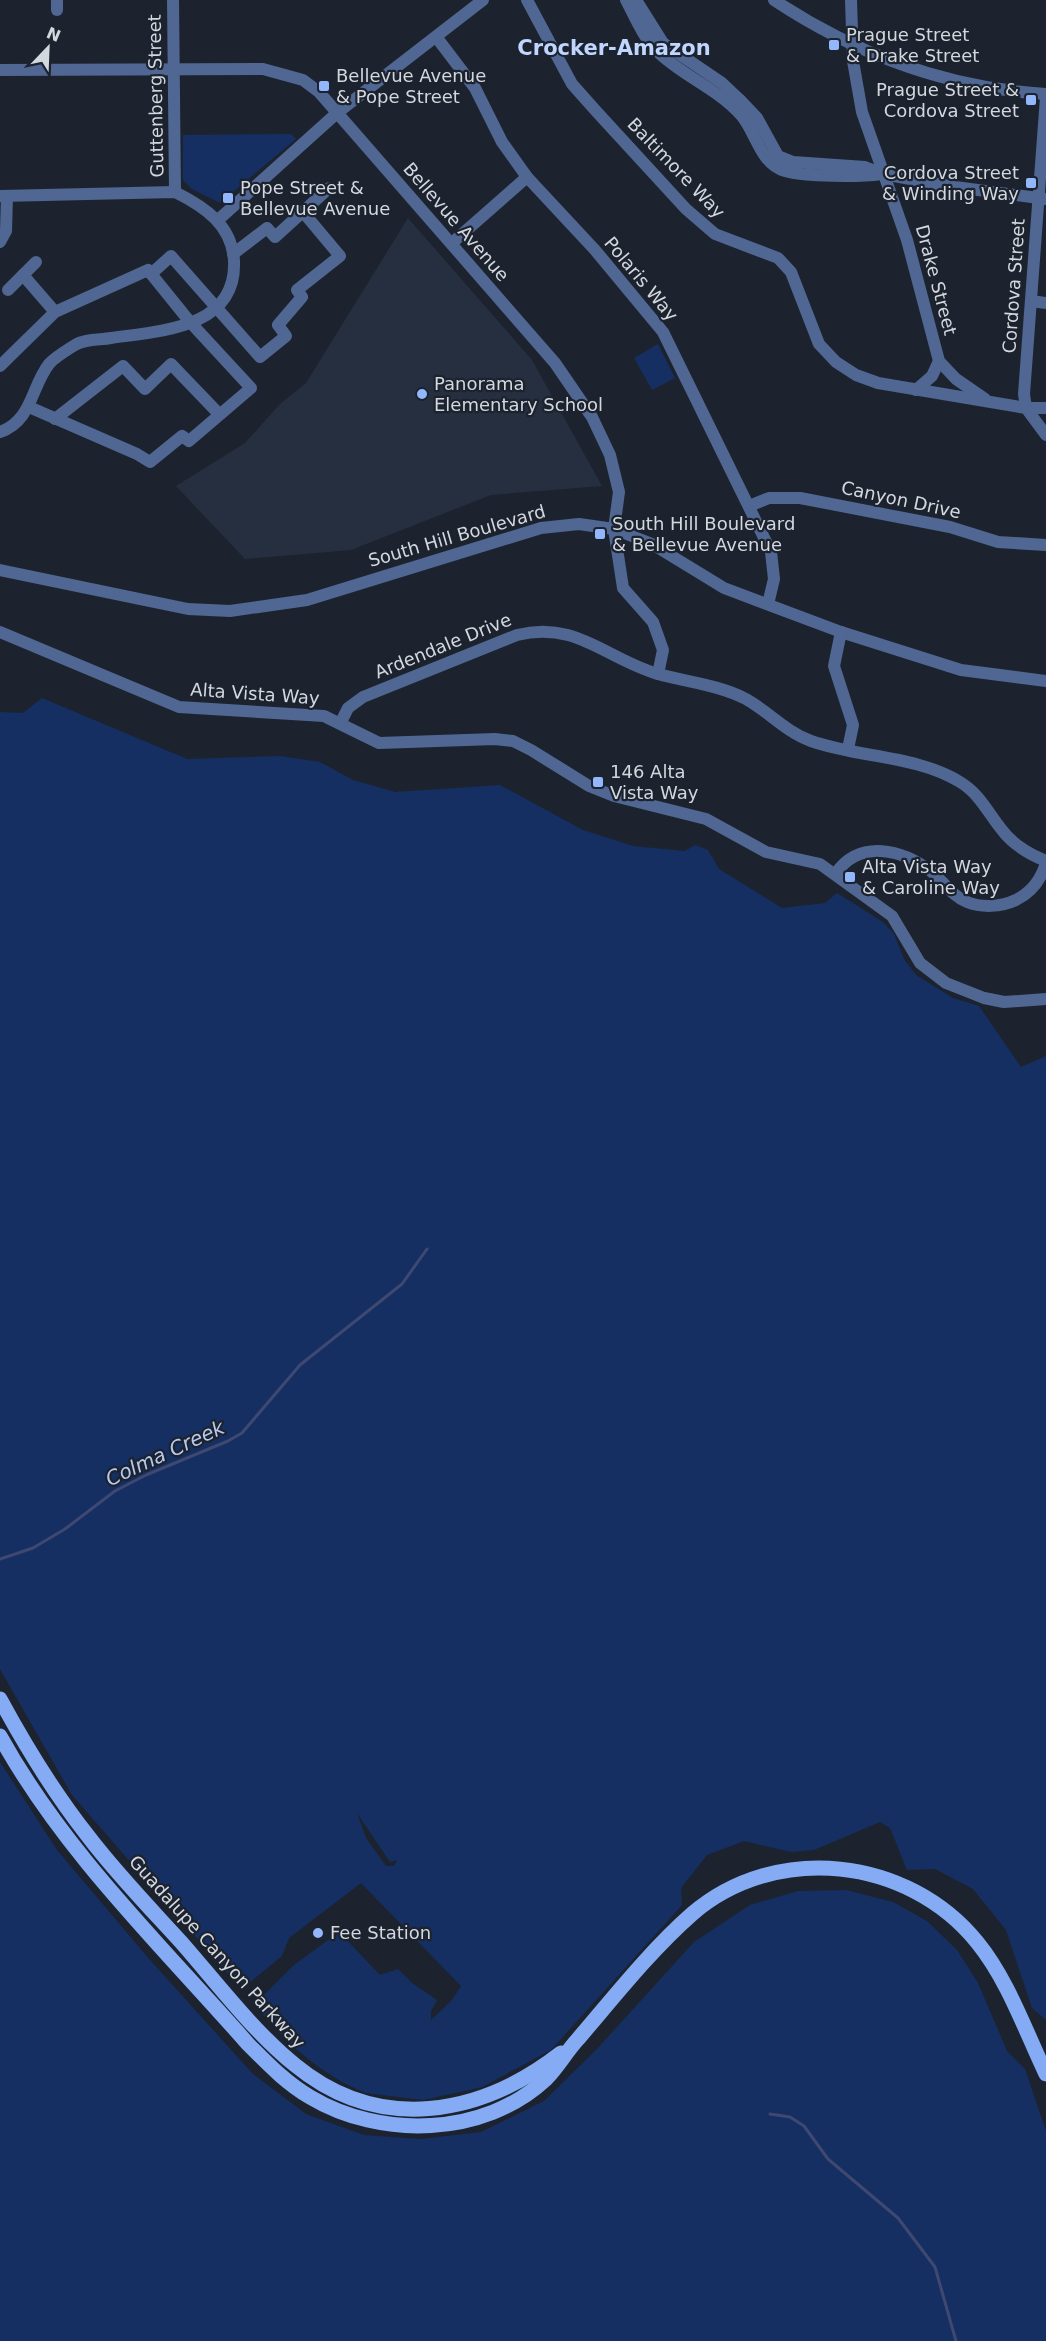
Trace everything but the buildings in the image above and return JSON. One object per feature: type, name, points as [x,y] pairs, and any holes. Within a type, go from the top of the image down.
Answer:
[{"type":"main road","name":"Guadalupe Canyon Parkway","points":[[0,1699],[41,1770],[87,1836],[274,2046],[294,2065],[326,2086],[352,2098],[387,2107],[423,2110],[464,2104],[500,2092],[525,2079],[575,2042]]},
{"type":"main road","name":"Guadalupe Canyon Parkway","points":[[0,1736],[35,1794],[81,1857],[270,2066],[293,2086],[318,2102],[345,2114],[386,2124],[422,2126],[474,2118],[520,2098],[551,2074],[575,2042],[676,1929],[706,1904],[731,1889],[767,1875],[795,1869],[834,1868],[862,1872],[899,1883],[934,1902],[957,1920],[993,1965],[1046,2074]]},
{"type":"street","name":"Guttenberg Street","points":[[174,0],[175,192]]},
{"type":"street","points":[[218,220],[337,112],[437,38],[483,0]]},
{"type":"street","name":"Baltimore Way","points":[[528,0],[572,84],[686,209],[715,234],[778,258],[791,272],[819,344],[836,362],[856,375],[878,383],[1026,408],[1046,408]]},
{"type":"street","points":[[626,0],[639,28],[656,50],[678,69],[722,97],[741,115],[755,134],[762,153],[772,164],[785,171],[862,177],[883,174]]},
{"type":"street","points":[[636,0],[663,43],[722,83],[739,99],[756,118],[778,156],[793,162],[865,167],[883,174],[1042,198]]},
{"type":"street","points":[[774,0],[851,45],[892,63],[940,78],[1003,90],[1046,95]]},
{"type":"street","name":"Drake Street","points":[[851,0],[851,45],[861,112],[913,258],[939,361],[956,379],[987,400]]},
{"type":"street","name":"Polaris Way","points":[[437,38],[476,88],[502,142],[527,177],[595,250],[657,323],[766,540],[774,565],[774,579],[768,604]]},
{"type":"street","name":"Bellevue Avenue","points":[[0,70],[263,69],[285,73],[303,80],[319,92],[555,363],[592,417],[610,455],[619,492],[614,530],[623,588],[653,622],[663,650],[658,674]]},
{"type":"street","name":"Cordova Street","points":[[1026,408],[1024,394],[1042,198],[1046,95]]},
{"type":"street","points":[[452,243],[527,177]]},
{"type":"street","points":[[233,254],[267,228],[275,237],[329,189]]},
{"type":"street","points":[[0,242],[6,231],[3,196],[175,192],[201,205],[218,220],[229,237],[234,272],[231,290],[218,309],[190,322],[135,335],[77,343],[50,364],[29,407],[17,423],[1,429]]},
{"type":"street","points":[[151,274],[171,256],[260,357],[286,336],[278,325],[302,297],[297,290],[340,256],[303,212]]},
{"type":"street","points":[[8,290],[36,262]]},
{"type":"street","points":[[0,366],[55,312],[148,270],[190,322],[250,388],[189,441],[182,436],[150,462],[137,454],[29,407]]},
{"type":"street","points":[[23,275],[55,312]]},
{"type":"street","points":[[1031,302],[1046,303]]},
{"type":"street","name":"Drake Street","points":[[916,390],[932,376],[939,361]]},
{"type":"street","points":[[55,418],[123,366],[145,389],[171,364],[219,414]]},
{"type":"street","points":[[1026,408],[1046,435]]},
{"type":"street","name":"Canyon Drive","points":[[749,506],[769,498],[800,498],[950,527],[998,542],[1046,545]]},
{"type":"street","name":"South Hill Boulevard","points":[[0,570],[188,609],[230,611],[307,600],[541,528],[579,524],[614,530],[652,544],[724,588],[841,632],[961,670],[1046,681]]},
{"type":"street","name":"Ardendale Drive","points":[[341,722],[348,708],[363,697],[527,632],[549,631],[573,635],[598,645],[631,665],[735,694],[754,704],[802,737],[933,771],[960,782],[980,798],[1009,838],[1046,862]]},
{"type":"street","name":"Alta Vista Way","points":[[0,632],[178,706],[307,714],[341,722],[379,742],[495,739],[513,741],[589,786],[614,796],[706,819],[766,852],[820,864],[836,873],[854,890],[892,916],[920,963],[946,983],[984,998],[1004,1002],[1046,999]]},
{"type":"street","points":[[841,632],[834,666],[853,725],[848,748]]},
{"type":"street","points":[[836,873],[855,854],[869,850],[885,850],[922,865],[957,897],[978,905],[989,906],[1007,903],[1024,896],[1042,877],[1046,862]]},
{"type":"shaded area","points":[[291,134],[296,139],[220,203],[192,189],[183,180],[183,135]]},
{"type":"shaded area","name":"Panorama Elementary School","points":[[408,218],[532,360],[602,486],[491,495],[351,550],[245,559],[176,486],[245,443],[280,404],[306,383]]},
{"type":"shaded area","points":[[658,344],[675,378],[652,390],[634,358]]},
{"type":"shaded area","points":[[42,698],[187,759],[280,756],[320,762],[353,780],[395,792],[500,785],[583,830],[633,846],[685,851],[695,845],[708,850],[719,869],[782,908],[825,903],[837,893],[883,922],[894,934],[904,959],[916,975],[953,998],[979,1006],[1021,1067],[1046,1056],[1046,2020],[1032,2008],[1006,1930],[973,1889],[935,1869],[907,1870],[890,1828],[880,1822],[814,1850],[791,1852],[744,1841],[707,1855],[681,1888],[682,1905],[551,2050],[482,2087],[423,2100],[365,2093],[317,2066],[291,2045],[254,2005],[294,1965],[339,1932],[380,1975],[398,1969],[412,1983],[437,2000],[431,2011],[431,2020],[452,2000],[461,1986],[361,1883],[289,1938],[282,1956],[248,1984],[235,1982],[72,1795],[0,1669],[0,712],[23,713]],"holes":[[[357,1813],[390,1862],[397,1860],[394,1866],[386,1866],[366,1838]]]},
{"type":"shaded area","points":[[0,1762],[57,1850],[150,1960],[253,2074],[306,2114],[364,2135],[421,2139],[481,2132],[544,2101],[597,2049],[694,1942],[750,1905],[798,1891],[846,1890],[893,1902],[927,1921],[957,1950],[978,1983],[1007,2051],[1025,2069],[1046,2131],[1046,2341],[0,2341]]},
{"type":"waterway","name":"Colma Creek","points":[[0,1559],[33,1548],[65,1529],[115,1491],[242,1433],[300,1365],[402,1284],[427,1249]]},
{"type":"waterway","points":[[770,2114],[790,2117],[804,2126],[828,2159],[898,2218],[935,2267],[956,2341]]},
{"type":"place","name":"Prague Street & Drake Street","points":[[834,45]]},
{"type":"place","name":"Bellevue Avenue & Pope Street","points":[[324,86]]},
{"type":"place","name":"Prague Street & Cordova Street","points":[[1031,100]]},
{"type":"place","name":"Cordova Street & Winding Way","points":[[1031,183]]},
{"type":"place","name":"Pope Street & Bellevue Avenue","points":[[228,198]]},
{"type":"place","name":"Panorama Elementary School","points":[[422,394]]},
{"type":"place","name":"South Hill Boulevard & Bellevue Avenue","points":[[600,534]]},
{"type":"place","name":"146 Alta Vista Way","points":[[598,782]]},
{"type":"place","name":"Alta Vista Way & Caroline Way","points":[[850,877]]},
{"type":"place","name":"Fee Station","points":[[318,1933]]},
{"type":"district","name":"Crocker-Amazon","points":[[614,48]]}]
